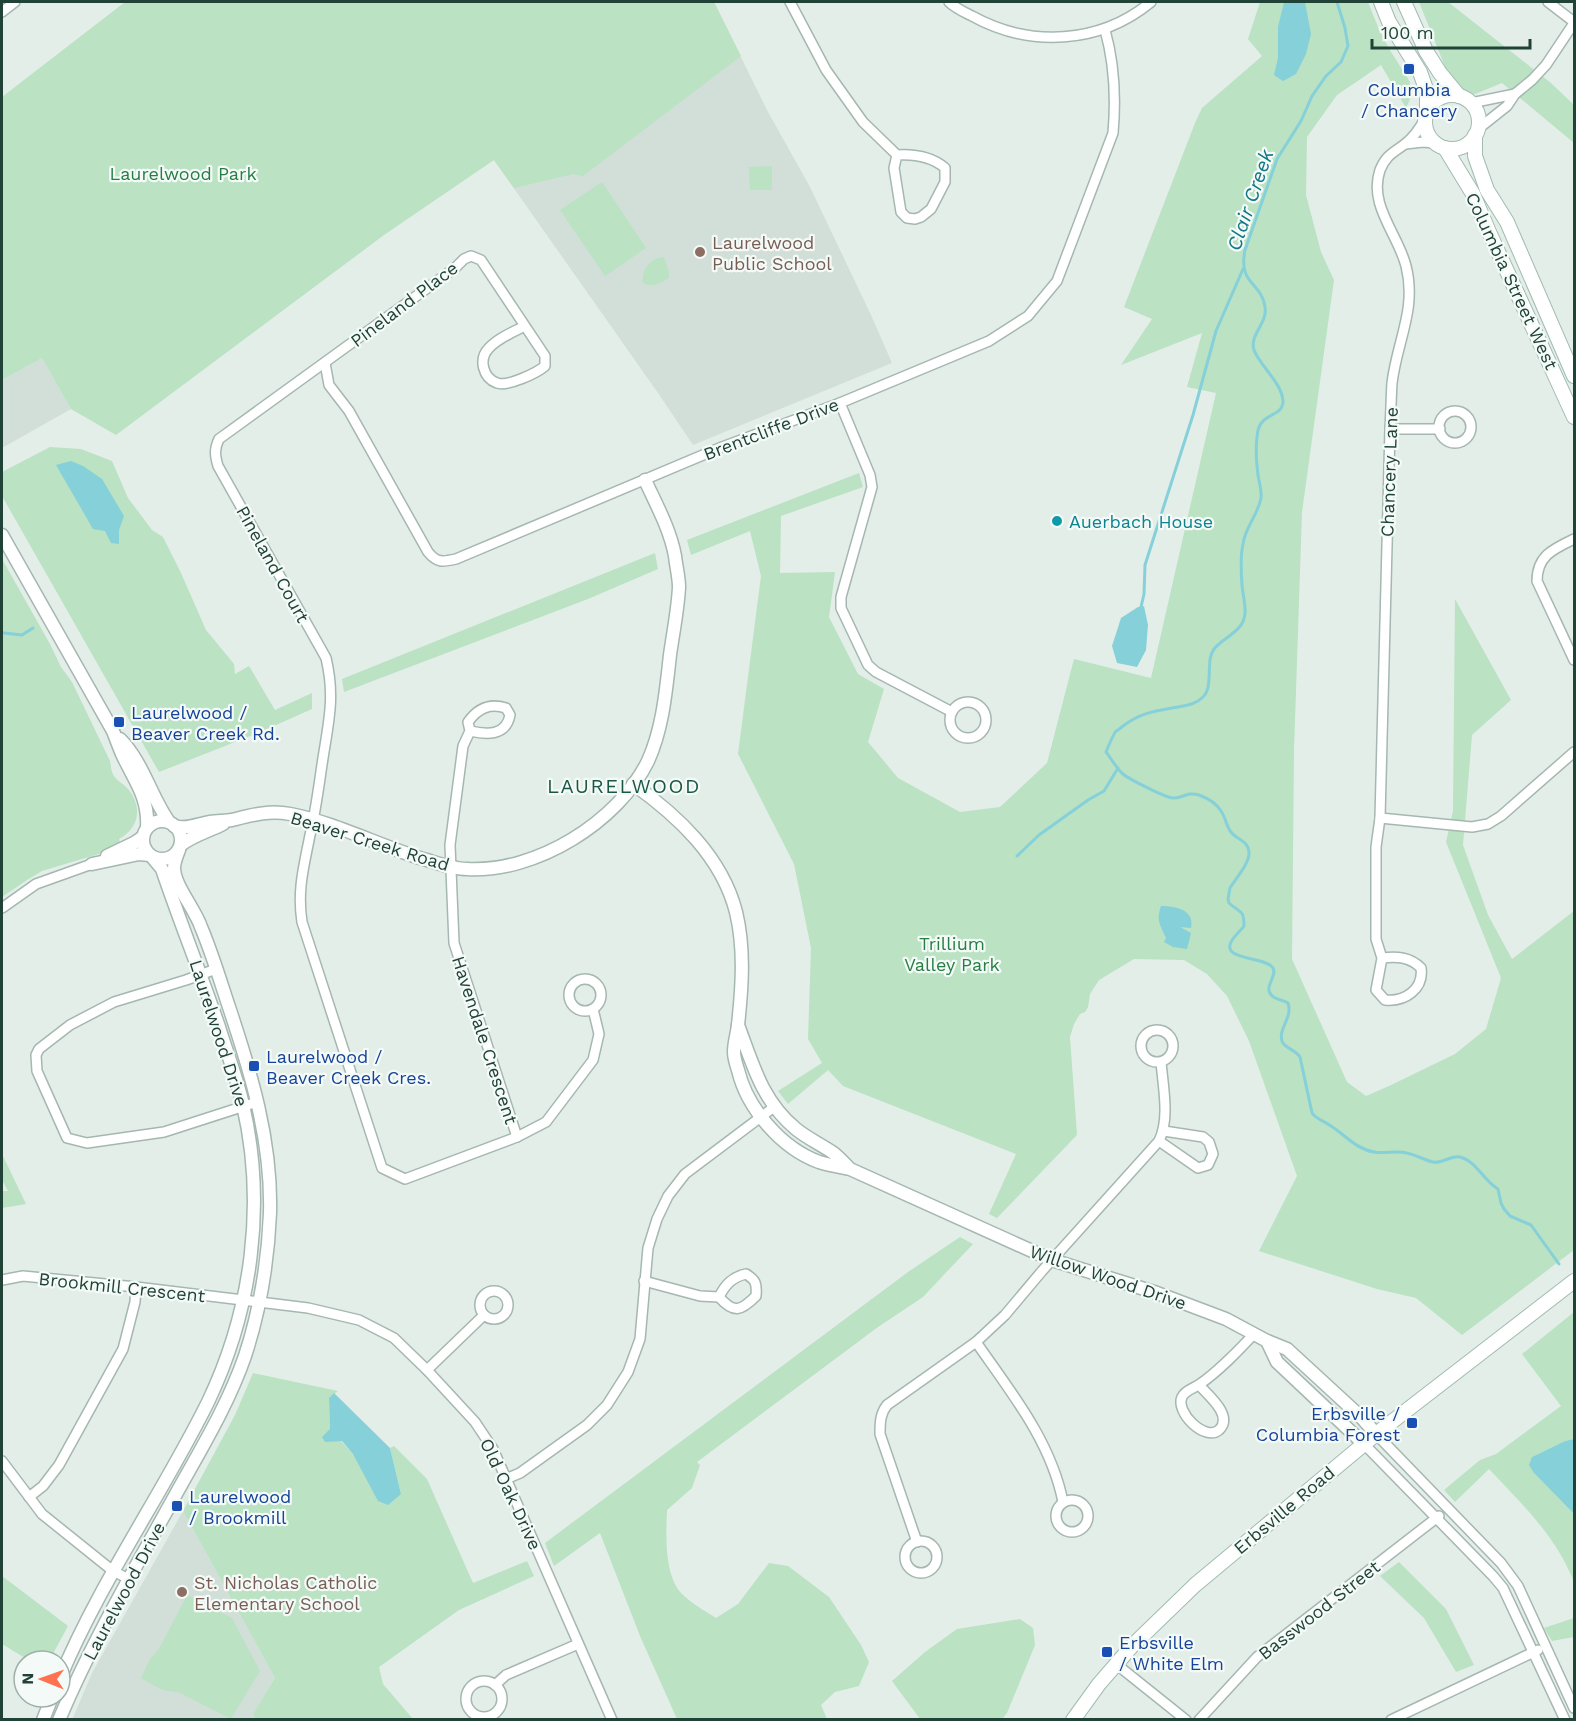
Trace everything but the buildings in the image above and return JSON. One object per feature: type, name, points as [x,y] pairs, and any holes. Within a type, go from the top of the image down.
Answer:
[{"type":"main road","points":[[1381,2],[1389,22],[1420,72],[1427,92],[1427,132],[1440,146],[1454,149],[1462,147],[1470,142],[1476,132],[1478,115],[1440,73],[1426,51],[1404,2]]},
{"type":"main road","points":[[1426,115],[1437,99],[1452,95],[1465,99]]},
{"type":"main road","name":"Columbia Street West","points":[[1476,132],[1475,156],[1487,190],[1507,222],[1575,376]]},
{"type":"main road","name":"Columbia Street West","points":[[1440,146],[1473,194],[1575,417]]},
{"type":"main road","name":"Erbsville Road","points":[[1073,1719],[1132,1646],[1195,1585],[1376,1434],[1575,1281]]},
{"type":"street","points":[[2,12],[15,2]]},
{"type":"street","points":[[790,2],[826,70],[863,122],[897,155],[910,154],[936,160],[945,168],[945,182],[931,209],[921,217],[907,218],[901,212],[894,168],[897,155]]},
{"type":"street","points":[[949,2],[987,24],[1025,36],[1061,39],[1105,30],[1151,2]]},
{"type":"street","points":[[1476,132],[1507,106],[1515,94],[1546,65],[1575,22],[1548,2]]},
{"type":"street","name":"Brentcliffe Drive","points":[[325,363],[329,385],[349,411],[428,552],[434,559],[444,562],[456,559],[722,447],[840,403],[989,341],[1028,316],[1057,281],[1113,133],[1115,110],[1110,47],[1105,30]]},
{"type":"street","points":[[1465,99],[1515,94]]},
{"type":"street","name":"Chancery Lane","points":[[1382,958],[1376,939],[1376,848],[1380,818],[1390,429],[1392,382],[1410,295],[1406,264],[1380,207],[1377,183],[1386,159],[1419,129],[1426,115]]},
{"type":"street","points":[[1405,144],[1423,142],[1440,146]]},
{"type":"street","name":"Pineland Place","points":[[325,363],[471,256],[481,260],[525,326],[545,356],[545,366],[539,371],[505,384],[496,383],[487,375],[483,357],[488,348],[525,326]]},
{"type":"street","name":"Pineland Court","points":[[314,820],[331,704],[330,674],[326,657],[215,456],[219,439],[325,363]]},
{"type":"street","points":[[840,403],[870,475],[872,487],[841,597],[841,608],[868,665],[876,672],[952,712]]},
{"type":"street","points":[[1390,429],[1440,429]]},
{"type":"street","name":"Beaver Creek Road","points":[[172,824],[185,827],[268,812],[288,814],[314,820],[413,856],[468,869],[503,866],[541,856],[578,837],[612,811],[648,761],[657,736],[664,700],[679,586],[668,531],[645,480]]},
{"type":"street","points":[[2,535],[113,731],[135,778],[148,812],[144,847],[151,856]]},
{"type":"street","points":[[1575,539],[1545,555],[1537,571],[1537,582],[1575,660]]},
{"type":"street","name":"Havendale Crescent","points":[[314,820],[300,889],[302,922],[382,1168],[405,1179],[517,1137],[454,943],[450,845],[463,746],[470,730]]},
{"type":"street","points":[[92,864],[139,854],[164,860],[170,858],[180,847],[180,834],[162,812],[151,787],[126,744],[113,731]]},
{"type":"street","points":[[1380,818],[1472,827],[1488,824],[1501,816],[1575,752]]},
{"type":"street","name":"Willow Wood Drive","points":[[633,784],[665,807],[694,836],[724,880],[736,910],[742,938],[738,1024],[734,1054],[741,1084],[760,1116],[793,1148],[819,1162],[850,1169],[1052,1260],[1226,1319],[1287,1349],[1362,1418],[1376,1434]]},
{"type":"street","name":"Beaver Creek Road","points":[[180,847],[187,839],[212,830],[230,820]]},
{"type":"street","points":[[2,908],[36,884],[92,864],[134,843],[157,821],[172,824]]},
{"type":"street","name":"Laurelwood Drive","points":[[59,1719],[84,1664],[232,1388],[245,1354],[260,1302],[270,1210],[263,1128],[248,1066],[216,969],[197,915],[178,885],[175,876],[174,867],[180,847]]},
{"type":"street","name":"Laurelwood Drive","points":[[72,1651],[113,1571],[207,1402],[235,1333],[250,1259],[254,1217],[252,1163],[243,1106],[201,974],[162,869],[151,856]]},
{"type":"street","points":[[1393,956],[1410,959],[1417,964],[1421,968],[1422,977],[1419,987],[1407,996],[1394,1001],[1385,1000],[1376,990],[1382,958],[1393,956]]},
{"type":"street","points":[[216,969],[114,1002],[70,1025],[39,1049],[36,1055],[37,1071],[67,1138],[87,1143],[164,1132],[257,1102]]},
{"type":"street","points":[[517,1137],[546,1122],[593,1060],[599,1034],[593,1009]]},
{"type":"street","name":"Willow Wood Drive","points":[[738,1024],[754,1070],[774,1107],[797,1130],[834,1154],[850,1169]]},
{"type":"street","points":[[917,1542],[880,1434],[883,1410],[976,1342],[1005,1315],[1159,1141],[1164,1131],[1166,1118],[1161,1062]]},
{"type":"street","points":[[506,1479],[520,1473],[587,1425],[608,1405],[628,1372],[640,1339],[648,1248],[657,1219],[668,1196],[685,1174],[774,1107]]},
{"type":"street","points":[[1159,1141],[1198,1168],[1208,1165],[1214,1154],[1209,1142],[1203,1137],[1164,1131]]},
{"type":"street","name":"Brookmill Crescent","points":[[2,1281],[23,1276],[243,1299]]},
{"type":"street","points":[[645,1281],[700,1296],[719,1297]]},
{"type":"street","points":[[29,1497],[43,1486],[59,1465],[123,1349],[135,1302],[135,1287]]},
{"type":"street","name":"Old Oak Drive","points":[[243,1299],[308,1308],[359,1320],[394,1338],[476,1422],[493,1449],[612,1719]]},
{"type":"street","points":[[427,1370],[484,1315]]},
{"type":"street","points":[[1199,1385],[1223,1412],[1224,1420],[1219,1430],[1211,1433],[1201,1431],[1185,1415],[1181,1406],[1182,1397],[1239,1350],[1254,1334]]},
{"type":"street","points":[[1267,1341],[1278,1362],[1364,1444],[1503,1588],[1565,1719]]},
{"type":"street","points":[[976,1342],[1006,1383],[1036,1433],[1060,1486],[1063,1502]]},
{"type":"street","points":[[1376,1434],[1501,1563],[1518,1586],[1575,1708]]},
{"type":"street","points":[[2,1461],[42,1514],[113,1571],[129,1579]]},
{"type":"street","name":"Basswood Street","points":[[1199,1719],[1257,1657],[1448,1509]]},
{"type":"street","points":[[495,1685],[506,1675],[578,1644]]},
{"type":"street","points":[[1391,1719],[1545,1646]]},
{"type":"street","points":[[1116,1664],[1186,1719]]},
{"type":"shaded area","name":"Laurelwood Public School","points":[[714,2],[767,110],[810,187],[892,363],[693,445],[494,160]]},
{"type":"shaded area","points":[[42,358],[71,409],[2,448],[2,380]]},
{"type":"shaded area","name":"St. Nicholas Catholic Elementary School","points":[[183,1511],[275,1678],[253,1714],[255,1719],[72,1720],[92,1673]]},
{"type":"green space","name":"Laurelwood Park","points":[[125,2],[714,2],[741,56],[583,176],[573,174],[514,188],[494,160],[384,235],[116,435],[71,409],[42,358],[2,380],[2,97]]},
{"type":"green space","name":"Trillium Valley Park","points":[[1260,2],[1368,2],[1388,47],[1410,82],[1411,97],[1406,108],[1381,65],[1337,95],[1307,137],[1306,195],[1321,252],[1334,280],[1302,512],[1294,750],[1292,959],[1347,1082],[1366,1096],[1455,1054],[1486,1029],[1501,978],[1446,842],[1453,811],[1455,599],[1511,700],[1472,735],[1463,845],[1488,915],[1512,959],[1574,911],[1574,1250],[1462,1335],[1416,1298],[1377,1289],[1259,1251],[1297,1176],[1249,1041],[1227,996],[1207,974],[1184,960],[1134,959],[1099,980],[1090,994],[1088,1007],[1074,1024],[1070,1037],[1077,1135],[997,1218],[989,1214],[1016,1154],[843,1086],[828,1070],[788,1104],[778,1091],[822,1063],[808,1039],[811,948],[794,864],[738,754],[761,576],[750,531],[691,555],[687,540],[859,473],[863,487],[781,516],[780,573],[835,572],[829,617],[858,674],[884,689],[868,742],[898,778],[960,812],[1000,807],[1047,763],[1074,659],[1151,678],[1216,393],[1187,387],[1202,333],[1121,365],[1152,319],[1124,307],[1202,108],[1262,56],[1248,39]]},
{"type":"green space","points":[[1419,2],[1448,2],[1551,83],[1574,105],[1574,143],[1502,83],[1468,97],[1454,89]]},
{"type":"green space","points":[[772,166],[772,190],[750,190],[749,167]]},
{"type":"green space","points":[[602,182],[646,248],[605,276],[560,210]]},
{"type":"green space","points":[[664,257],[669,278],[653,285],[643,283],[645,269],[648,265]]},
{"type":"green space","points":[[50,447],[81,449],[112,461],[128,498],[152,530],[163,537],[206,630],[234,664],[235,674],[249,666],[275,710],[312,693],[312,709],[159,772],[2,496],[2,472]]},
{"type":"green space","points":[[655,553],[658,569],[588,599],[344,692],[342,679]]},
{"type":"green space","points":[[2,559],[61,667],[72,682],[110,761],[113,774],[133,796],[137,817],[131,829],[119,839],[121,845],[42,871],[2,897]]},
{"type":"green space","points":[[2,1154],[26,1204],[2,1208],[2,1191],[8,1191],[2,1180]]},
{"type":"green space","points":[[960,1237],[973,1244],[923,1297],[878,1327],[697,1462],[700,1465],[692,1488],[667,1510],[669,1565],[675,1585],[685,1597],[716,1618],[738,1604],[769,1563],[788,1566],[829,1597],[861,1645],[869,1662],[859,1686],[835,1692],[821,1705],[827,1719],[677,1719],[640,1636],[600,1533],[554,1566],[545,1543],[908,1272]]},
{"type":"green space","points":[[1574,1312],[1574,1439],[1532,1457],[1534,1473],[1574,1514],[1574,1582],[1567,1565],[1548,1535],[1489,1469],[1455,1502],[1444,1490],[1480,1460],[1496,1454],[1561,1406],[1522,1354]]},
{"type":"green space","points":[[253,1373],[338,1391],[329,1398],[330,1429],[353,1454],[401,1494],[390,1448],[394,1446],[427,1479],[473,1583],[527,1561],[534,1576],[459,1610],[379,1667],[383,1684],[413,1719],[255,1719],[253,1714],[275,1678],[183,1511],[235,1415]]},
{"type":"green space","points":[[1399,1562],[1446,1609],[1474,1665],[1456,1672],[1424,1618],[1380,1576]]},
{"type":"green space","points":[[2,1576],[68,1626],[56,1649],[12,1650],[2,1644]]},
{"type":"green space","points":[[187,1595],[232,1618],[260,1671],[231,1719],[178,1692],[154,1686],[141,1678]]},
{"type":"green space","points":[[1574,1618],[1574,1637],[1552,1641],[1544,1628]]},
{"type":"green space","points":[[1020,1619],[1033,1628],[1035,1645],[1007,1713],[1002,1719],[920,1719],[892,1681],[925,1652],[957,1629]]},
{"type":"water","points":[[1284,2],[1305,2],[1311,34],[1306,54],[1296,74],[1283,81],[1274,75],[1278,58],[1278,27]]},
{"type":"water","points":[[71,461],[102,479],[124,516],[119,530],[119,544],[111,543],[105,531],[93,529],[56,465]]},
{"type":"water","points":[[1144,606],[1148,625],[1146,650],[1137,667],[1117,663],[1112,646],[1121,618],[1138,607]]},
{"type":"water","points":[[1161,906],[1178,908],[1190,917],[1191,928],[1180,927],[1191,933],[1187,949],[1173,947],[1164,942],[1166,938],[1159,919]]},
{"type":"water","points":[[334,1393],[390,1448],[401,1494],[388,1505],[378,1501],[353,1454],[342,1441],[325,1442],[322,1437],[330,1429],[329,1398]]},
{"type":"water","points":[[1574,1439],[1574,1514],[1529,1465],[1532,1457]]},
{"type":"waterway","name":"Clair Creek","points":[[1337,2],[1348,46],[1341,62],[1326,76],[1312,96],[1301,121],[1277,159],[1245,250],[1244,261],[1247,277],[1259,292],[1265,307],[1264,318],[1254,339],[1254,350],[1279,388],[1283,401],[1280,410],[1261,424],[1256,441],[1261,498],[1246,532],[1242,549],[1241,575],[1245,616],[1238,629],[1220,643],[1211,654],[1208,687],[1203,697],[1192,704],[1149,713],[1130,721],[1116,731],[1106,752],[1123,774],[1156,792],[1173,798],[1195,794],[1212,802],[1221,811],[1231,832],[1247,845],[1249,856],[1230,888],[1228,899],[1229,903],[1241,912],[1244,921],[1244,926],[1231,942],[1230,950],[1240,956],[1269,964],[1273,968],[1274,974],[1269,985],[1270,994],[1288,1003],[1289,1008],[1281,1036],[1282,1041],[1300,1057],[1312,1113],[1356,1145],[1368,1150],[1403,1152],[1433,1162],[1456,1157],[1466,1159],[1498,1189],[1501,1203],[1510,1216],[1531,1225],[1559,1264]]},
{"type":"waterway","points":[[1141,607],[1145,565],[1193,415],[1216,331],[1243,269]]},
{"type":"waterway","points":[[2,632],[22,635],[33,628]]},
{"type":"waterway","points":[[1017,856],[1039,835],[1104,791],[1118,768]]},
{"type":"place","name":"Columbia / Chancery","points":[[1409,69]]},
{"type":"place","name":"Laurelwood Public School","points":[[700,252]]},
{"type":"place","name":"Auerbach House","points":[[1057,521]]},
{"type":"place","name":"Laurelwood / Beaver Creek Rd.","points":[[119,722]]},
{"type":"place","name":"Laurelwood / Beaver Creek Cres.","points":[[254,1066]]},
{"type":"place","name":"Erbsville / Columbia Forest","points":[[1412,1423]]},
{"type":"place","name":"Laurelwood / Brookmill","points":[[177,1506]]},
{"type":"place","name":"St. Nicholas Catholic Elementary School","points":[[182,1592]]},
{"type":"place","name":"Erbsville / White Elm","points":[[1107,1652]]},
{"type":"district","name":"LAURELWOOD","points":[[624,786]]}]
